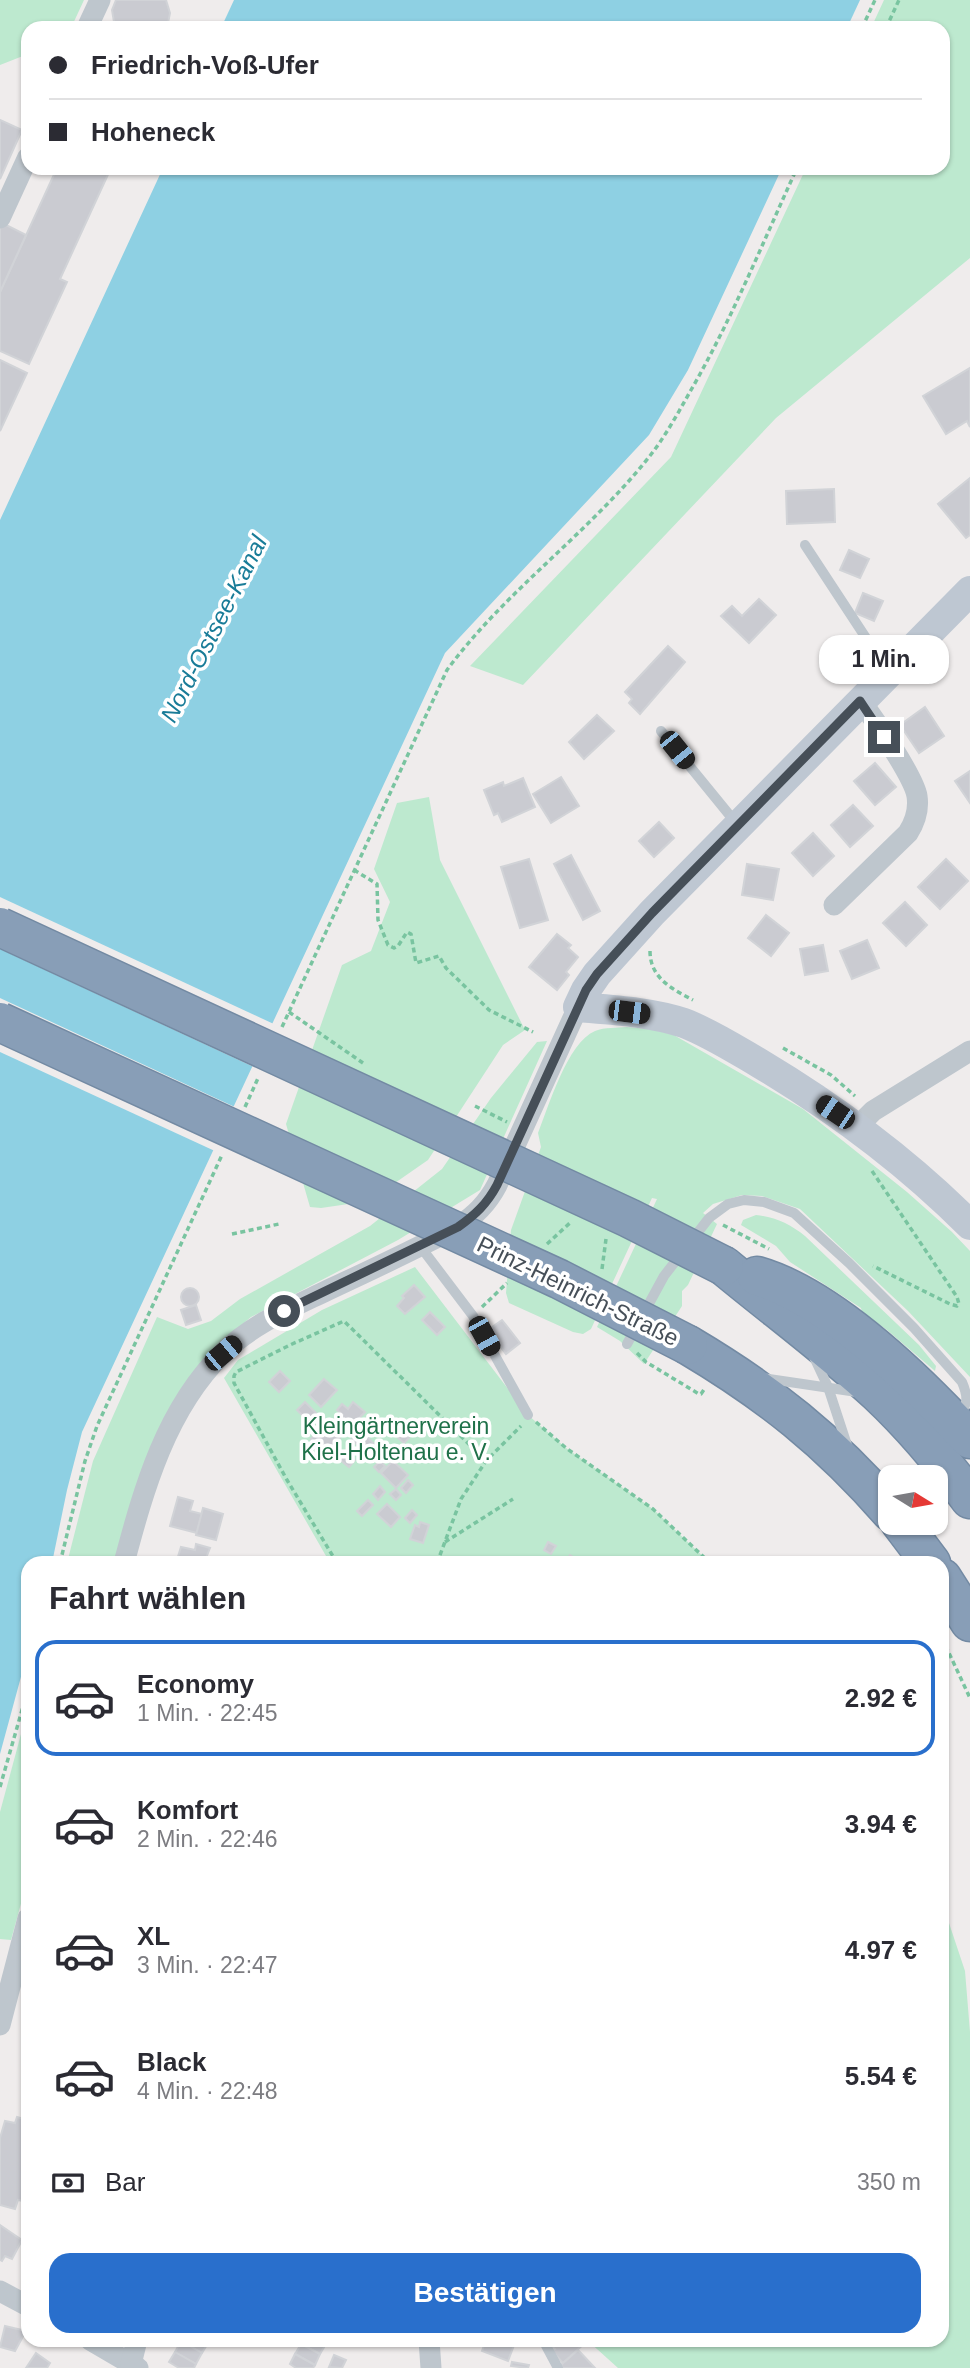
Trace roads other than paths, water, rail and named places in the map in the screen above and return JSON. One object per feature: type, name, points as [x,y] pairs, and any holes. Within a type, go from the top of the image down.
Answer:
[{"type":"highway","points":[[0,927],[629,1218],[731,1250],[805,1297],[869,1344],[962,1430]]},
{"type":"highway","name":"Prinz-Heinrich-Straße","points":[[0,1022],[559,1279],[688,1345],[723,1379],[801,1421],[878,1498]]},
{"type":"highway","points":[[731,1250],[798,1325],[881,1396],[949,1471],[970,1499]]},
{"type":"highway","points":[[910,1535],[926,1556]]},
{"type":"highway","points":[[949,1589],[970,1622]]},
{"type":"street","points":[[90,21],[100,0]]},
{"type":"street","points":[[0,218],[21,172]]},
{"type":"street","points":[[126,1556],[160,1446],[183,1403],[223,1353],[255,1327],[284,1311],[458,1227],[477,1214],[488,1201],[586,990],[597,974],[652,913],[970,592]]},
{"type":"street","points":[[834,905],[908,834],[917,809],[917,795],[911,780],[860,701]]},
{"type":"street","points":[[577,1011],[649,1015],[684,1023],[724,1043],[793,1083],[857,1127],[935,1191],[970,1225]]},
{"type":"street","points":[[857,1127],[873,1111],[970,1051]]},
{"type":"street","points":[[0,2025],[21,1957]]},
{"type":"street","points":[[0,2291],[21,2302]]},
{"type":"street","points":[[102,2347],[135,2366],[136,2347]]},
{"type":"street","points":[[430,2347],[431,2368]]},
{"type":"lane","points":[[805,545],[889,673]]},
{"type":"lane","points":[[661,731],[738,825]]},
{"type":"lane","points":[[627,1344],[671,1265],[709,1218],[728,1204],[744,1200],[780,1206],[793,1213],[849,1263],[914,1328],[962,1382],[967,1393],[962,1430]]},
{"type":"lane","points":[[420,1246],[473,1316],[528,1415]]},
{"type":"lane","points":[[798,1325],[828,1387],[854,1471]]},
{"type":"lane","points":[[723,1379],[828,1387],[881,1396]]},
{"type":"lane","points":[[547,2347],[558,2368]]},
{"type":"water","points":[[234,0],[860,0],[850,21],[224,21]]},
{"type":"water","name":"Nord-Ostsee-Kanal","points":[[160,175],[779,175],[688,370],[649,435],[445,653],[82,1432],[53,1556],[21,1556],[21,1677],[0,1754],[0,520]]},
{"type":"park label","name":"Kleingärtnerverein Kiel-Holtenau e. V.","points":[[396,1439]]}]
